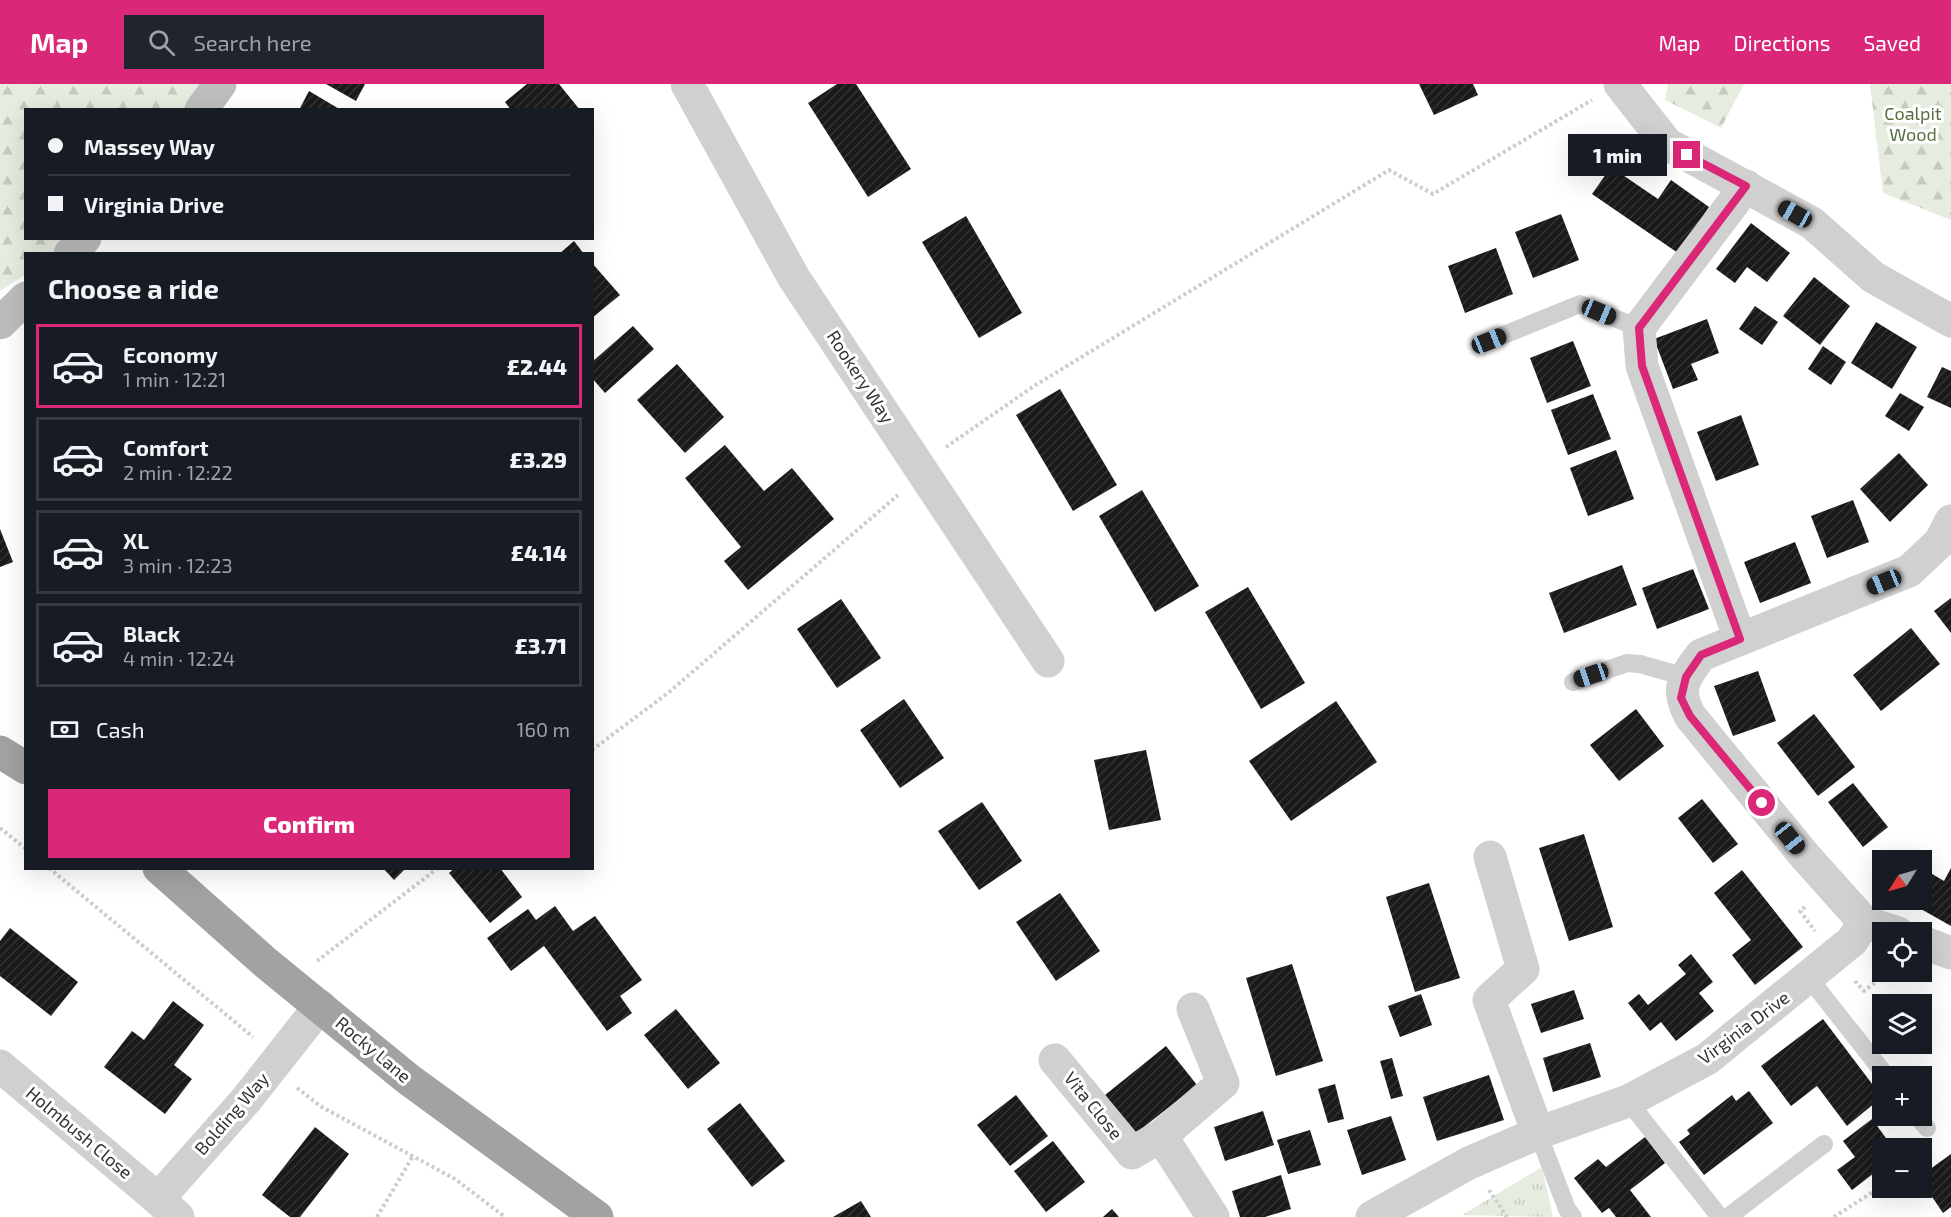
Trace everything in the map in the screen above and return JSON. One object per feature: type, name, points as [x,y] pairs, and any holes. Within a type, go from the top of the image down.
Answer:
[{"type":"highway","points":[[0,752],[24,767]]},
{"type":"highway","name":"Rocky Lane","points":[[161,870],[408,1079],[597,1217]]},
{"type":"main road","points":[[202,108],[220,84]]},
{"type":"main road","points":[[72,252],[83,240]]},
{"type":"main road","points":[[0,323],[24,300]]},
{"type":"street","name":"Rookery Way","points":[[687,84],[794,278],[1048,661]]},
{"type":"street","points":[[1610,90],[1667,144],[1812,223],[1873,277],[1951,321]]},
{"type":"street","points":[[1740,639],[1642,366],[1639,328],[1746,186]]},
{"type":"street","points":[[1872,925],[1864,922],[1805,856],[1690,716],[1681,698],[1686,677],[1701,655],[1910,571],[1940,542],[1951,521]]},
{"type":"street","points":[[1490,857],[1523,969],[1489,1000],[1539,1133]]},
{"type":"street","name":"Virginia Drive","points":[[1372,1217],[1415,1206],[1469,1163],[1539,1133],[1628,1101],[1707,1059],[1852,941],[1864,922]]},
{"type":"street","points":[[1932,946],[1951,953]]},
{"type":"street","name":"Bolding Way","points":[[168,1208],[246,1100],[320,1006]]},
{"type":"street","name":"Vita Close","points":[[1055,1060],[1132,1153],[1161,1136],[1223,1083],[1193,1009]]},
{"type":"street","name":"Holmbush Close","points":[[0,1066],[168,1208]]},
{"type":"street","points":[[1161,1136],[1213,1217]]},
{"type":"lane","points":[[1489,341],[1580,304],[1639,328]]},
{"type":"lane","points":[[1573,681],[1627,663],[1640,664],[1686,677]]},
{"type":"lane","points":[[1809,978],[1878,1066]]},
{"type":"lane","points":[[1628,1101],[1720,1217]]},
{"type":"lane","points":[[1539,1133],[1567,1209],[1573,1217]]},
{"type":"lane","points":[[1728,1217],[1824,1144]]},
{"type":"path","points":[[594,748],[668,693],[901,493],[943,449],[1034,386],[1389,170],[1433,194],[1610,90]]},
{"type":"path","points":[[0,828],[24,847]]},
{"type":"path","points":[[51,870],[254,1037]]},
{"type":"path","points":[[291,981],[435,870]]},
{"type":"path","points":[[298,1089],[320,1106],[455,1179],[505,1217]]},
{"type":"path","points":[[377,1217],[413,1156]]},
{"type":"path","points":[[1834,1217],[1872,1192]]},
{"type":"green space","points":[[0,84],[220,84],[202,108],[24,108],[24,240],[81,240],[61,252],[24,252],[24,276],[0,291]]},
{"type":"green space","points":[[1668,84],[1744,84],[1721,128],[1665,100]]},
{"type":"green space","name":"Coalpit Wood","points":[[1870,84],[1951,84],[1951,220],[1883,193]]},
{"type":"green space","points":[[1542,1167],[1553,1217],[1462,1215]]},
{"type":"building","points":[[326,84],[365,84],[356,101]]},
{"type":"building","points":[[527,84],[559,84],[578,108],[510,108],[505,102]]},
{"type":"building","points":[[837,84],[856,84],[911,169],[868,197],[808,103]]},
{"type":"building","points":[[1419,84],[1473,84],[1478,95],[1434,115]]},
{"type":"building","points":[[309,91],[338,108],[300,108]]},
{"type":"building","points":[[1611,167],[1658,199],[1671,180],[1709,207],[1678,253],[1592,194]]},
{"type":"building","points":[[1561,214],[1579,260],[1533,278],[1515,232]]},
{"type":"building","points":[[966,216],[1022,313],[979,338],[922,242]]},
{"type":"building","points":[[1751,223],[1790,253],[1767,282],[1747,267],[1735,283],[1716,269]]},
{"type":"building","points":[[574,241],[582,252],[561,252]]},
{"type":"building","points":[[1496,248],[1513,294],[1465,313],[1448,266]]},
{"type":"building","points":[[594,265],[620,295],[594,316]]},
{"type":"building","points":[[1814,277],[1850,306],[1820,345],[1783,316]]},
{"type":"building","points":[[1755,306],[1778,322],[1762,345],[1739,329]]},
{"type":"building","points":[[1707,319],[1719,353],[1691,364],[1698,380],[1673,389],[1654,339]]},
{"type":"building","points":[[1876,322],[1917,347],[1892,389],[1851,363]]},
{"type":"building","points":[[633,326],[654,349],[605,393],[594,380],[594,360]]},
{"type":"building","points":[[1573,341],[1591,386],[1547,403],[1530,358]]},
{"type":"building","points":[[1823,346],[1846,362],[1831,385],[1808,369]]},
{"type":"building","points":[[677,364],[724,417],[685,453],[637,400]]},
{"type":"building","points":[[1942,367],[1951,371],[1951,408],[1927,397]]},
{"type":"building","points":[[1060,389],[1117,485],[1073,511],[1016,415]]},
{"type":"building","points":[[1900,393],[1924,407],[1909,431],[1885,416]]},
{"type":"building","points":[[1593,394],[1611,439],[1568,455],[1551,410]]},
{"type":"building","points":[[1741,415],[1759,465],[1716,481],[1697,432]]},
{"type":"building","points":[[725,445],[764,491],[792,468],[834,519],[748,590],[724,561],[741,547],[685,478]]},
{"type":"building","points":[[1616,450],[1634,499],[1588,516],[1570,468]]},
{"type":"building","points":[[1899,453],[1928,485],[1890,522],[1860,489]]},
{"type":"building","points":[[1142,490],[1199,586],[1155,612],[1099,516]]},
{"type":"building","points":[[1853,500],[1869,542],[1827,558],[1811,516]]},
{"type":"building","points":[[0,529],[13,562],[0,567]]},
{"type":"building","points":[[1795,542],[1811,583],[1760,603],[1744,562]]},
{"type":"building","points":[[1622,565],[1637,605],[1564,633],[1549,593]]},
{"type":"building","points":[[1693,569],[1709,609],[1657,629],[1642,588]]},
{"type":"building","points":[[1248,587],[1305,683],[1261,709],[1205,612]]},
{"type":"building","points":[[1951,598],[1951,633],[1934,611]]},
{"type":"building","points":[[841,599],[881,658],[837,688],[797,629]]},
{"type":"building","points":[[1911,628],[1940,664],[1881,711],[1853,675]]},
{"type":"building","points":[[1758,671],[1776,721],[1733,736],[1714,686]]},
{"type":"building","points":[[904,699],[944,758],[900,788],[860,730]]},
{"type":"building","points":[[1336,701],[1377,762],[1291,821],[1249,761]]},
{"type":"building","points":[[1636,709],[1664,746],[1619,781],[1590,745]]},
{"type":"building","points":[[1814,714],[1855,767],[1818,796],[1777,743]]},
{"type":"building","points":[[1146,750],[1161,820],[1109,830],[1094,760]]},
{"type":"building","points":[[1853,783],[1888,827],[1863,847],[1828,802]]},
{"type":"building","points":[[1702,799],[1738,844],[1713,863],[1678,818]]},
{"type":"building","points":[[982,802],[1022,861],[979,890],[938,831]]},
{"type":"building","points":[[1584,834],[1613,927],[1569,941],[1539,848]]},
{"type":"building","points":[[1951,868],[1951,926],[1923,910],[1932,910],[1932,874],[1944,881]]},
{"type":"building","points":[[385,870],[404,870],[394,880]]},
{"type":"building","points":[[453,870],[502,870],[522,897],[490,923],[449,873]]},
{"type":"building","points":[[1742,870],[1803,947],[1755,985],[1732,955],[1751,940],[1714,893]]},
{"type":"building","points":[[1429,883],[1460,978],[1415,992],[1386,897]]},
{"type":"building","points":[[1060,893],[1100,951],[1056,981],[1016,922]]},
{"type":"building","points":[[555,906],[573,931],[595,916],[642,980],[620,996],[632,1013],[607,1031],[544,946],[511,971],[487,938],[528,909],[536,920]]},
{"type":"building","points":[[10,928],[78,982],[51,1016],[0,976],[0,941]]},
{"type":"building","points":[[1691,954],[1713,982],[1699,993],[1714,1011],[1676,1041],[1661,1022],[1650,1031],[1628,1003],[1639,994],[1648,1005],[1686,974],[1678,965]]},
{"type":"building","points":[[1292,964],[1323,1061],[1276,1076],[1246,978]]},
{"type":"building","points":[[1574,990],[1584,1019],[1541,1033],[1531,1004]]},
{"type":"building","points":[[1421,994],[1432,1025],[1400,1037],[1388,1006]]},
{"type":"building","points":[[173,1001],[204,1025],[174,1065],[192,1079],[165,1114],[104,1067],[132,1031],[144,1040]]},
{"type":"building","points":[[676,1009],[720,1063],[688,1089],[644,1035]]},
{"type":"building","points":[[1823,1019],[1872,1084],[1872,1105],[1847,1126],[1817,1086],[1791,1106],[1761,1066]]},
{"type":"building","points":[[1590,1043],[1601,1077],[1553,1092],[1543,1058]]},
{"type":"building","points":[[1166,1046],[1197,1085],[1135,1134],[1105,1095]]},
{"type":"building","points":[[1392,1058],[1403,1096],[1391,1099],[1380,1061]]},
{"type":"building","points":[[1489,1075],[1504,1120],[1437,1141],[1423,1097]]},
{"type":"building","points":[[1335,1084],[1344,1119],[1328,1123],[1318,1089]]},
{"type":"building","points":[[1749,1091],[1773,1123],[1704,1175],[1679,1142],[1690,1134],[1687,1130],[1732,1095],[1736,1101]]},
{"type":"building","points":[[1016,1095],[1048,1136],[1010,1166],[977,1125]]},
{"type":"building","points":[[740,1103],[785,1161],[752,1187],[707,1129]]},
{"type":"building","points":[[1263,1111],[1274,1145],[1225,1161],[1214,1127]]},
{"type":"building","points":[[1391,1116],[1406,1160],[1362,1175],[1347,1130]]},
{"type":"building","points":[[1872,1119],[1872,1126],[1877,1126],[1886,1138],[1872,1138],[1872,1175],[1852,1190],[1837,1170],[1855,1157],[1843,1141]]},
{"type":"building","points":[[315,1127],[349,1154],[300,1217],[290,1217],[262,1195]]},
{"type":"building","points":[[1310,1130],[1321,1165],[1288,1174],[1277,1140]]},
{"type":"building","points":[[1645,1137],[1665,1163],[1630,1190],[1651,1217],[1616,1217],[1609,1208],[1602,1213],[1574,1178],[1598,1159],[1606,1167]]},
{"type":"building","points":[[1053,1141],[1085,1182],[1046,1212],[1014,1171]]},
{"type":"building","points":[[1951,1154],[1951,1207],[1943,1213],[1932,1197],[1932,1168]]},
{"type":"building","points":[[1281,1175],[1291,1209],[1265,1217],[1240,1217],[1232,1191]]},
{"type":"building","points":[[861,1201],[871,1217],[833,1217]]},
{"type":"building","points":[[1112,1209],[1119,1217],[1103,1217]]},
{"type":"route","points":[[1687,155],[1746,186],[1639,328],[1642,366],[1740,639],[1701,655],[1686,677],[1681,698],[1690,716],[1762,803]]}]
